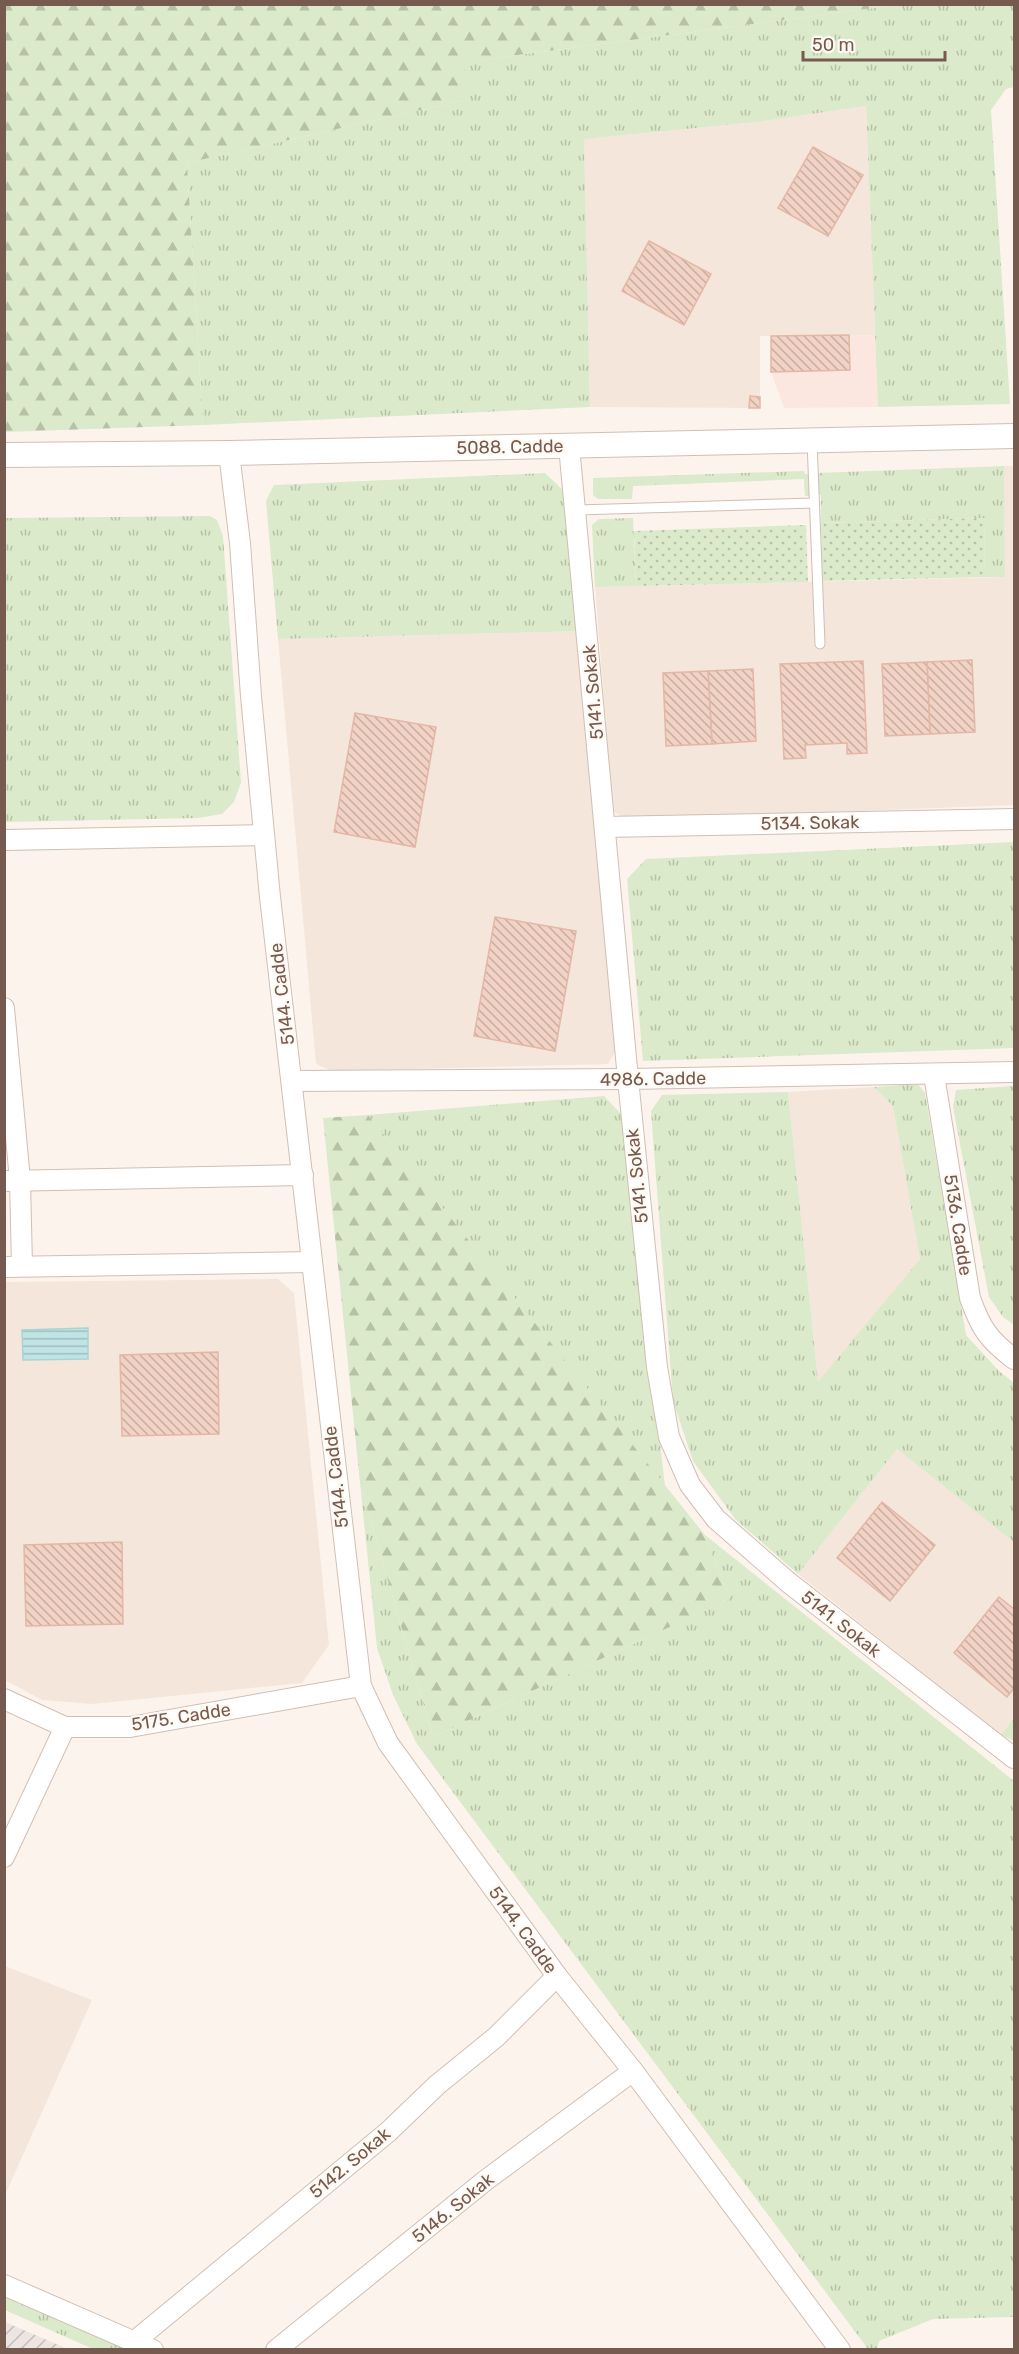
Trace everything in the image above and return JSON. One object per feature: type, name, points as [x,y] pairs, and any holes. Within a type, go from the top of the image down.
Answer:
[{"type":"street","name":"5088. Cadde","points":[[4,454],[229,453],[1014,436]]},
{"type":"street","name":"5141. Sokak","points":[[569,446],[577,510],[628,1079],[657,1367],[669,1437],[690,1485],[716,1519],[788,1582],[1012,1756]]},
{"type":"street","name":"5144. Cadde","points":[[229,453],[240,543],[264,835],[361,1686],[388,1743],[557,1976],[633,2071],[834,2347]]},
{"type":"street","name":"5134. Sokak","points":[[605,827],[1014,819]]},
{"type":"street","points":[[4,840],[264,835]]},
{"type":"street","points":[[4,1008],[12,1180],[13,1267],[312,1262]]},
{"type":"street","name":"4986. Cadde","points":[[292,1080],[628,1079],[1014,1072]]},
{"type":"street","name":"5136. Cadde","points":[[934,1075],[970,1298],[979,1324],[991,1341],[1014,1359]]},
{"type":"street","points":[[12,1180],[303,1175]]},
{"type":"street","name":"5175. Cadde","points":[[4,1699],[66,1727],[130,1726],[361,1686]]},
{"type":"street","points":[[4,1857],[66,1727]]},
{"type":"street","name":"5142. Sokak","points":[[144,2345],[388,2132],[437,2085],[496,2037],[557,1976]]},
{"type":"street","name":"5146. Sokak","points":[[276,2349],[486,2180],[633,2071]]},
{"type":"street","points":[[4,2285],[144,2345]]},
{"type":"lane","points":[[812,441],[820,644]]},
{"type":"lane","points":[[577,510],[814,503]]},
{"type":"shaded area","points":[[866,106],[875,335],[760,336],[760,408],[590,407],[584,139],[757,122]]},
{"type":"shaded area","points":[[875,335],[878,407],[784,408],[771,372],[771,336]]},
{"type":"shaded area","points":[[1004,466],[1014,466],[1014,805],[626,820],[613,811],[595,587],[1005,577]]},
{"type":"shaded area","points":[[580,631],[617,1049],[608,1064],[332,1071],[316,1064],[278,639]]},
{"type":"shaded area","points":[[874,1087],[893,1106],[920,1259],[818,1383],[788,1092]]},
{"type":"shaded area","points":[[278,1279],[294,1293],[329,1645],[302,1683],[92,1704],[42,1700],[5,1680],[4,1282]]},
{"type":"shaded area","points":[[897,1449],[1014,1542],[1014,1718],[1001,1735],[798,1574]]},
{"type":"shaded area","points":[[5,1966],[92,2000],[5,2195]]},
{"type":"shaded area","points":[[5,2322],[68,2349],[5,2349]]},
{"type":"green space","points":[[4,5],[896,5],[465,62],[465,100],[187,163],[203,425],[5,432]]},
{"type":"green space","points":[[896,5],[1014,5],[1014,87],[1006,89],[991,110],[1010,404],[878,407],[866,106],[757,122],[584,139],[590,407],[203,425],[187,163],[465,100],[464,62]]},
{"type":"green space","points":[[1004,466],[1005,577],[985,577],[984,518],[821,523],[821,495],[817,495],[817,473]]},
{"type":"green space","points":[[804,471],[805,474],[810,474],[810,496],[805,496],[804,479],[633,486],[632,499],[598,499],[593,495],[593,478]]},
{"type":"green space","points":[[545,473],[569,496],[580,631],[278,639],[266,501],[274,485]]},
{"type":"green space","points":[[210,516],[217,520],[223,536],[241,783],[234,802],[222,814],[198,818],[5,822],[5,518]]},
{"type":"green space","points":[[633,518],[636,586],[595,587],[592,525],[599,519]]},
{"type":"green space","points":[[984,518],[985,577],[822,581],[821,523]]},
{"type":"green space","points":[[806,525],[808,582],[636,586],[634,531]]},
{"type":"green space","points":[[1014,842],[1014,1048],[643,1061],[627,879],[646,859]]},
{"type":"green space","points":[[918,1084],[925,1093],[966,1335],[999,1371],[1014,1383],[1014,1542],[897,1449],[798,1574],[735,1519],[693,1461],[673,1401],[651,1111],[662,1095],[788,1092],[818,1382],[920,1259],[893,1106],[874,1087]]},
{"type":"green space","points":[[1014,1086],[1014,1325],[1003,1317],[989,1297],[953,1107],[956,1090]]},
{"type":"green space","points":[[604,1096],[622,1115],[665,1486],[368,1115]]},
{"type":"green space","points":[[368,1115],[705,1535],[730,1599],[433,1737],[360,1483],[323,1118]]},
{"type":"green space","points":[[360,1483],[433,1737],[730,1599],[705,1535],[1014,1781],[1014,2317],[933,2319],[879,2341],[877,2349],[868,2349],[417,1744],[393,1695],[377,1648]]},
{"type":"green space","points":[[1014,1718],[1014,1741],[1001,1735]]},
{"type":"green space","points":[[5,2296],[125,2349],[93,2349],[5,2310]]},
{"type":"water","points":[[88,1328],[88,1359],[23,1360],[22,1330]]},
{"type":"building","points":[[813,147],[863,175],[828,236],[778,208]]},
{"type":"building","points":[[649,241],[711,274],[684,325],[622,291]]},
{"type":"building","points":[[849,335],[850,370],[771,372],[771,336]]},
{"type":"building","points":[[750,396],[760,397],[760,408],[749,408]]},
{"type":"building","points":[[972,660],[975,732],[930,734],[927,662]]},
{"type":"building","points":[[863,661],[867,753],[847,754],[847,743],[805,745],[806,758],[784,759],[780,664]]},
{"type":"building","points":[[927,662],[930,734],[885,736],[882,664]]},
{"type":"building","points":[[753,669],[756,741],[712,744],[708,671]]},
{"type":"building","points":[[708,671],[712,744],[666,746],[663,673]]},
{"type":"building","points":[[355,713],[436,727],[415,847],[334,832]]},
{"type":"building","points":[[495,917],[576,931],[555,1051],[474,1036]]},
{"type":"building","points":[[218,1352],[219,1434],[122,1436],[120,1355]]},
{"type":"building","points":[[882,1502],[935,1545],[890,1601],[837,1558]]},
{"type":"building","points":[[122,1542],[123,1624],[26,1626],[24,1545]]},
{"type":"building","points":[[999,1597],[1014,1609],[1014,1688],[1007,1697],[954,1653]]}]
